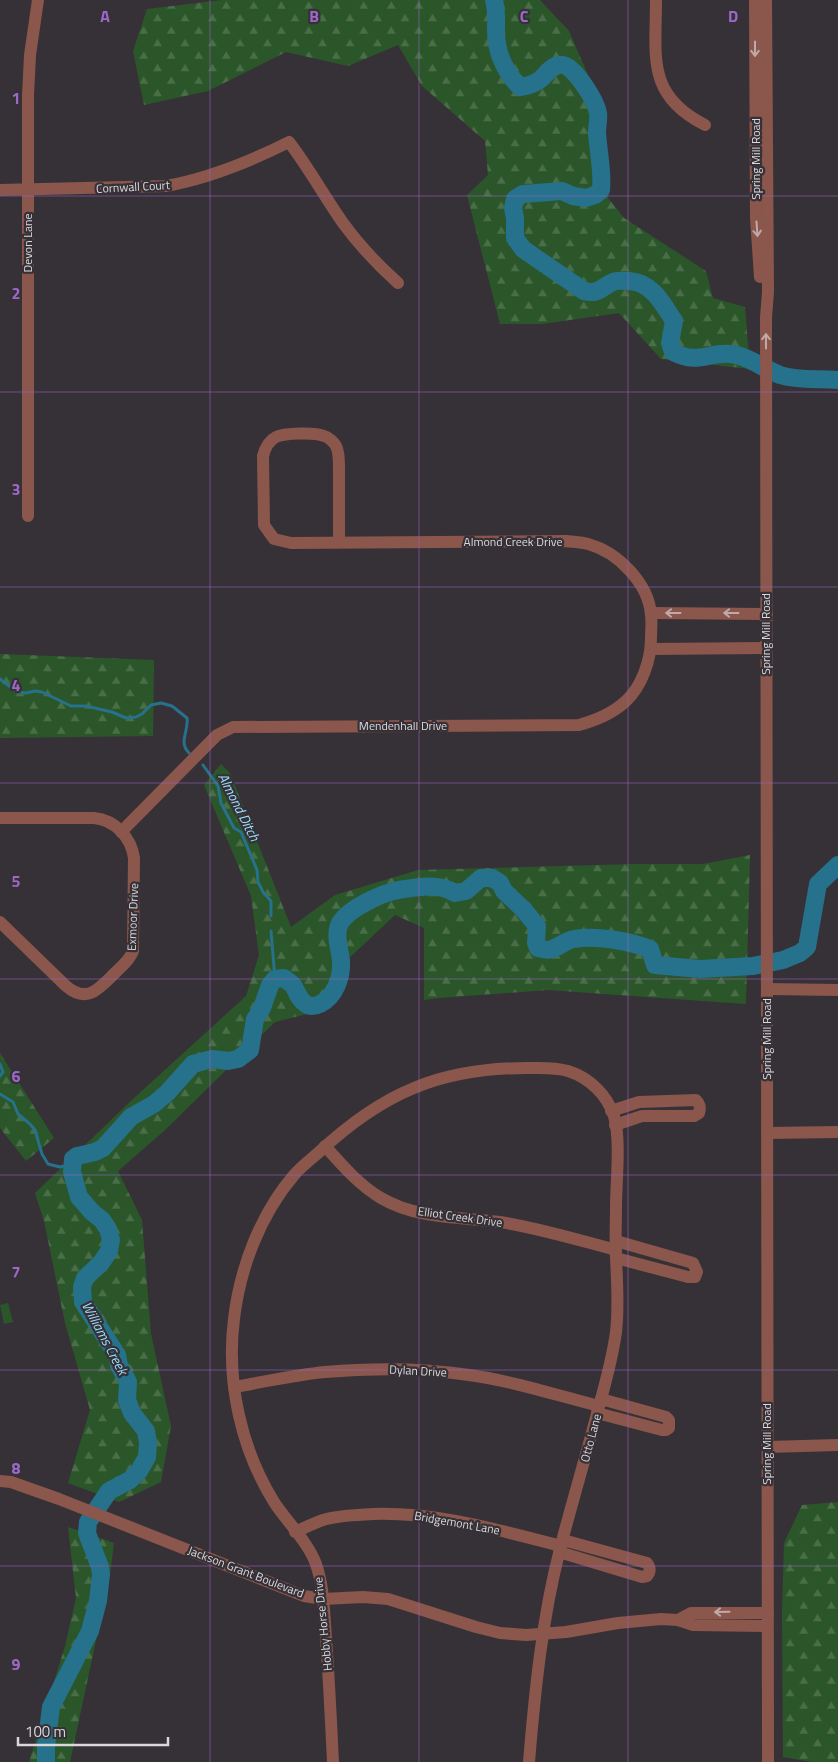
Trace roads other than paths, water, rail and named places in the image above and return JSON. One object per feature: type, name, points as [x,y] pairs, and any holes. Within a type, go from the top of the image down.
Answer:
[{"type":"street","name":"Devon Lane","points":[[28,516],[28,95],[30,55],[38,0]]},
{"type":"street","points":[[656,0],[656,55],[663,89],[672,102],[684,113],[706,125]]},
{"type":"street","name":"Spring Mill Road","points":[[755,0],[756,218],[761,291],[766,317]]},
{"type":"street","name":"Spring Mill Road","points":[[766,0],[768,292],[766,317],[768,1762]]},
{"type":"street","name":"Cornwall Court","points":[[0,190],[166,186],[189,182],[230,169],[289,142],[304,161],[343,224],[371,257],[398,283]]},
{"type":"street","name":"Almond Creek Drive","points":[[339,543],[339,453],[336,445],[325,436],[318,434],[283,434],[276,437],[265,448],[263,456],[264,525],[274,539],[282,542],[339,543],[566,541],[588,544],[618,560],[629,570],[639,582],[651,614]]},
{"type":"street","points":[[651,614],[767,614]]},
{"type":"street","name":"Mendenhall Drive","points":[[122,832],[213,739],[229,728],[243,726],[579,725],[598,719],[614,711],[637,688],[646,669],[651,650],[651,614]]},
{"type":"street","points":[[651,650],[766,648]]},
{"type":"street","points":[[0,818],[98,819],[111,823],[122,832]]},
{"type":"street","name":"Exmoor Drive","points":[[0,922],[72,991],[84,994],[97,990],[130,958],[134,949],[134,858],[130,845],[122,832]]},
{"type":"street","points":[[767,989],[838,990]]},
{"type":"street","name":"Hobby Horse Drive","points":[[333,1762],[323,1599],[318,1572],[312,1555],[273,1501],[253,1461],[242,1426],[234,1387],[232,1356],[238,1294],[249,1254],[258,1232],[294,1175],[342,1130],[360,1117],[413,1089],[458,1075],[494,1069],[543,1068],[564,1070],[589,1081],[598,1090],[611,1111]]},
{"type":"street","points":[[611,1111],[639,1102],[696,1100],[700,1104],[699,1113],[694,1116],[642,1116],[615,1125]]},
{"type":"street","name":"Otto Lane","points":[[529,1762],[542,1633],[561,1546],[599,1406],[616,1333],[618,1310],[616,1250],[617,1143],[611,1111]]},
{"type":"street","points":[[767,1133],[838,1132]]},
{"type":"street","name":"Elliot Creek Drive","points":[[325,1146],[362,1186],[382,1199],[405,1209],[439,1216],[501,1222],[537,1229],[616,1250],[693,1263],[697,1272],[694,1277],[688,1277],[616,1250]]},
{"type":"street","name":"Dylan Drive","points":[[234,1387],[323,1372],[390,1369],[436,1371],[502,1381],[599,1406]]},
{"type":"street","points":[[767,1447],[838,1445]]},
{"type":"street","name":"Jackson Grant Boulevard","points":[[0,1481],[11,1482],[59,1499],[304,1596],[323,1599],[363,1597],[388,1599],[500,1633],[526,1635],[566,1632],[618,1623],[661,1619],[678,1620],[693,1625],[768,1619]]},
{"type":"street","name":"Bridgemont Lane","points":[[295,1532],[323,1520],[343,1516],[408,1515],[465,1522],[561,1546],[647,1563],[650,1566],[650,1572],[647,1576],[642,1577],[561,1546]]},
{"type":"waterway","name":"Williams Creek","points":[[494,0],[496,39],[502,61],[520,87],[534,83],[552,68],[563,65],[568,67],[579,78],[598,113],[597,132],[601,168],[601,190],[595,195],[586,198],[573,196],[562,191],[523,194],[515,199],[513,208],[515,238],[523,249],[584,291],[597,291],[613,282],[619,281],[637,282],[644,285],[656,295],[674,321],[670,343],[673,352],[682,356],[696,358],[730,354],[749,360],[787,377],[838,380]]},
{"type":"waterway","name":"Almond Ditch","points":[[0,679],[17,692],[42,692],[71,706],[86,706],[112,712],[126,718],[142,714],[151,705],[161,703],[172,706],[187,718],[184,745],[189,753]]},
{"type":"waterway","name":"Almond Ditch","points":[[203,765],[218,786],[221,803],[234,828],[241,832],[257,870],[258,882],[263,892],[271,901],[271,916]]},
{"type":"waterway","name":"Williams Creek","points":[[46,1762],[51,1707],[90,1631],[98,1601],[101,1574],[87,1533],[88,1522],[109,1491],[130,1480],[139,1471],[147,1457],[148,1443],[146,1431],[132,1413],[127,1400],[128,1382],[119,1365],[117,1355],[83,1302],[82,1287],[85,1278],[101,1263],[109,1251],[111,1240],[108,1229],[102,1220],[79,1197],[72,1172],[73,1159],[103,1148],[131,1117],[154,1104],[167,1093],[193,1064],[212,1059],[228,1061],[238,1059],[250,1050],[255,1019],[262,1008],[270,985],[275,979],[284,978],[293,985],[300,998],[311,1006],[320,1004],[330,997],[337,986],[340,973],[341,961],[337,937],[340,923],[344,917],[358,907],[384,894],[399,890],[428,887],[442,888],[455,893],[466,891],[481,878],[492,878],[500,883],[504,891],[537,926],[536,943],[538,948],[549,950],[569,940],[602,938],[623,941],[650,949],[655,965],[700,969],[753,966],[783,960],[800,953],[807,947],[818,884],[838,865]]},
{"type":"waterway","name":"Almond Ditch","points":[[271,931],[275,979]]},
{"type":"waterway","points":[[0,1064],[3,1072],[0,1076]]},
{"type":"waterway","points":[[0,1094],[13,1102],[18,1114],[35,1130],[42,1154],[48,1164],[60,1167],[71,1164]]}]
